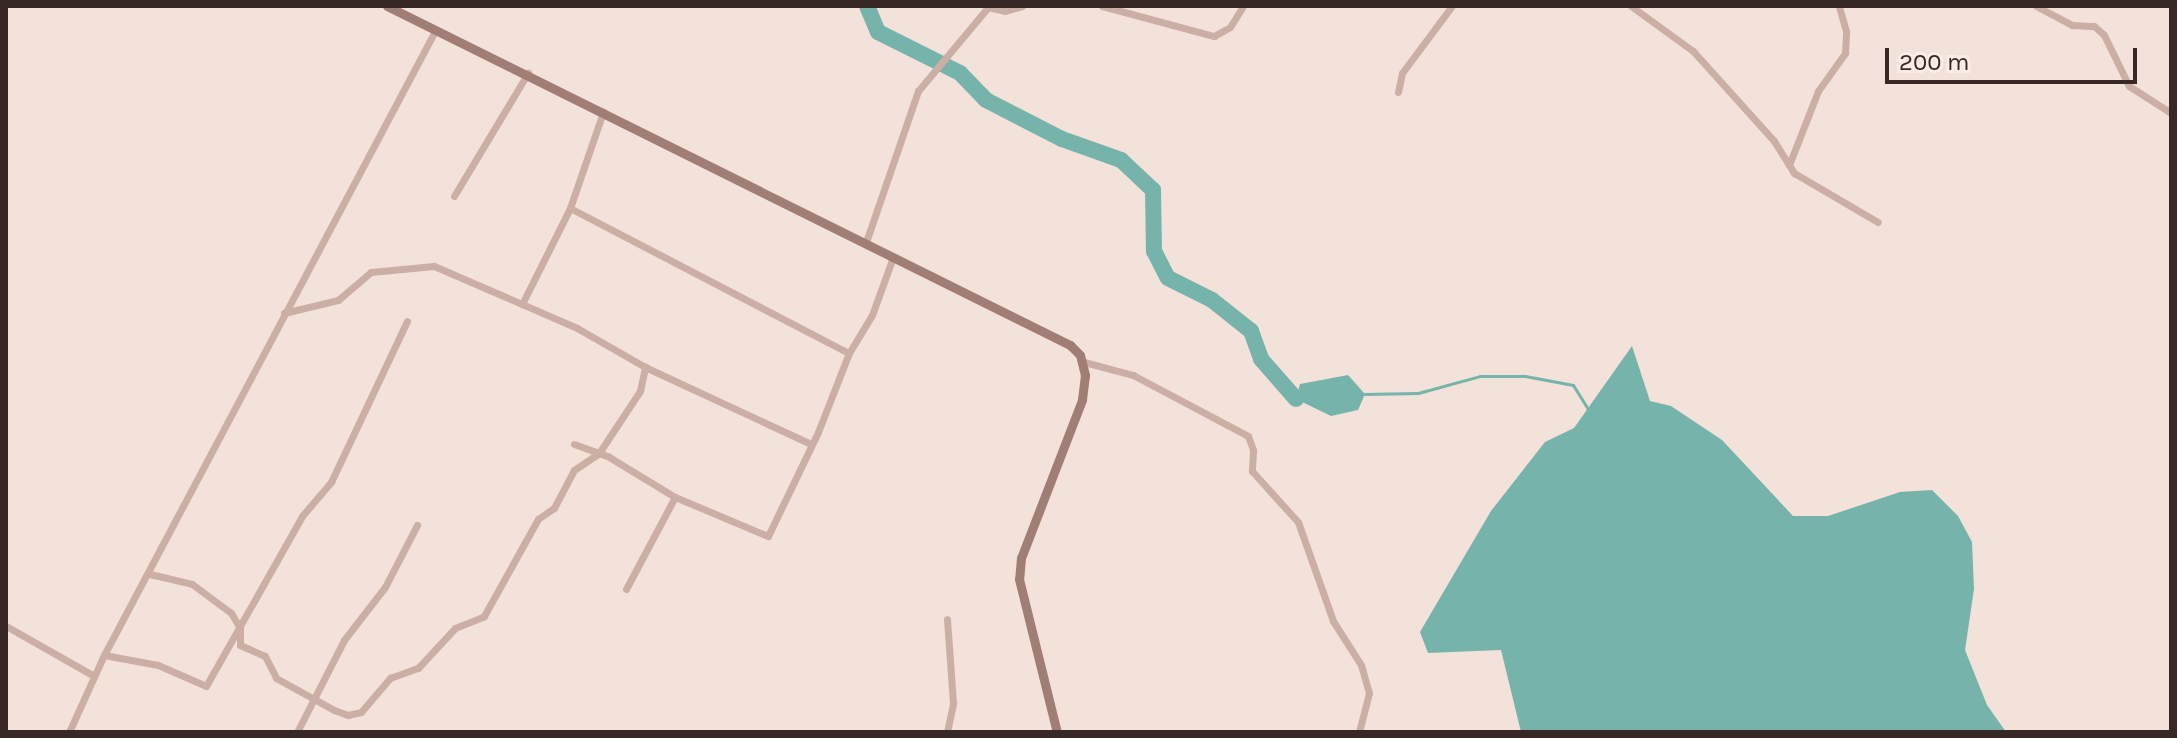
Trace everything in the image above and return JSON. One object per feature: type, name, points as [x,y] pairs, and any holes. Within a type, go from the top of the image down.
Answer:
[{"type":"street","points":[[387,6],[528,73],[1070,345],[1084,362],[1133,375],[1248,436],[1252,471],[1298,522],[1333,621],[1361,665],[1369,693],[1359,732]]},
{"type":"street","points":[[866,242],[928,76],[989,6],[1005,11],[1022,6]]},
{"type":"street","points":[[1102,6],[1214,36],[1230,27],[1243,6]]},
{"type":"street","points":[[1398,92],[1402,73],[1452,6]]},
{"type":"street","points":[[1631,6],[1693,51],[1774,141],[1789,165],[1806,183],[1837,195],[1878,222]]},
{"type":"street","points":[[1789,165],[1818,91],[1845,53],[1839,6]]},
{"type":"street","points":[[2036,6],[2072,25],[2094,26],[2104,35],[2129,86],[2171,113]]},
{"type":"street","points":[[69,732],[104,655],[150,574],[284,313],[435,31]]},
{"type":"street","points":[[454,196],[528,73]]},
{"type":"street","points":[[522,304],[570,208],[603,112]]},
{"type":"street","points":[[570,208],[849,353]]},
{"type":"street","points":[[574,444],[599,453],[675,497],[768,536],[849,353],[872,315],[893,257]]},
{"type":"street","points":[[284,313],[338,300],[371,272],[434,266],[522,304],[645,367],[811,444]]},
{"type":"street","points":[[104,655],[158,665],[206,686],[302,516],[331,482],[407,321]]},
{"type":"street","points":[[1057,732],[1022,603],[1020,568],[1082,400],[1084,362]]},
{"type":"street","points":[[150,574],[192,584],[231,613],[240,628],[240,645],[265,656],[276,678],[348,715],[361,712],[390,678],[418,668],[455,628],[484,616],[538,519],[554,508],[574,470],[599,453],[640,391],[645,367]]},
{"type":"street","points":[[626,589],[675,497]]},
{"type":"street","points":[[297,732],[344,640],[385,587],[417,525]]},
{"type":"street","points":[[947,619],[953,703],[947,732]]},
{"type":"street","points":[[6,626],[94,676]]},
{"type":"water","points":[[1632,346],[1650,401],[1671,406],[1722,440],[1793,516],[1828,516],[1900,492],[1932,490],[1958,516],[1972,542],[1974,589],[1965,650],[1987,705],[2006,732],[1521,732],[1501,650],[1428,653],[1420,632],[1491,511],[1545,442],[1574,428]]},
{"type":"water","points":[[1348,375],[1365,394],[1358,410],[1331,416],[1296,399],[1300,384]]},
{"type":"waterway","points":[[867,6],[878,32],[960,73],[986,100],[1062,139],[1121,160],[1153,190],[1154,251],[1168,278],[1212,300],[1251,331],[1261,359],[1296,399]]},
{"type":"waterway","points":[[1365,394],[1418,393],[1480,376],[1525,376],[1573,385],[1588,409]]}]
